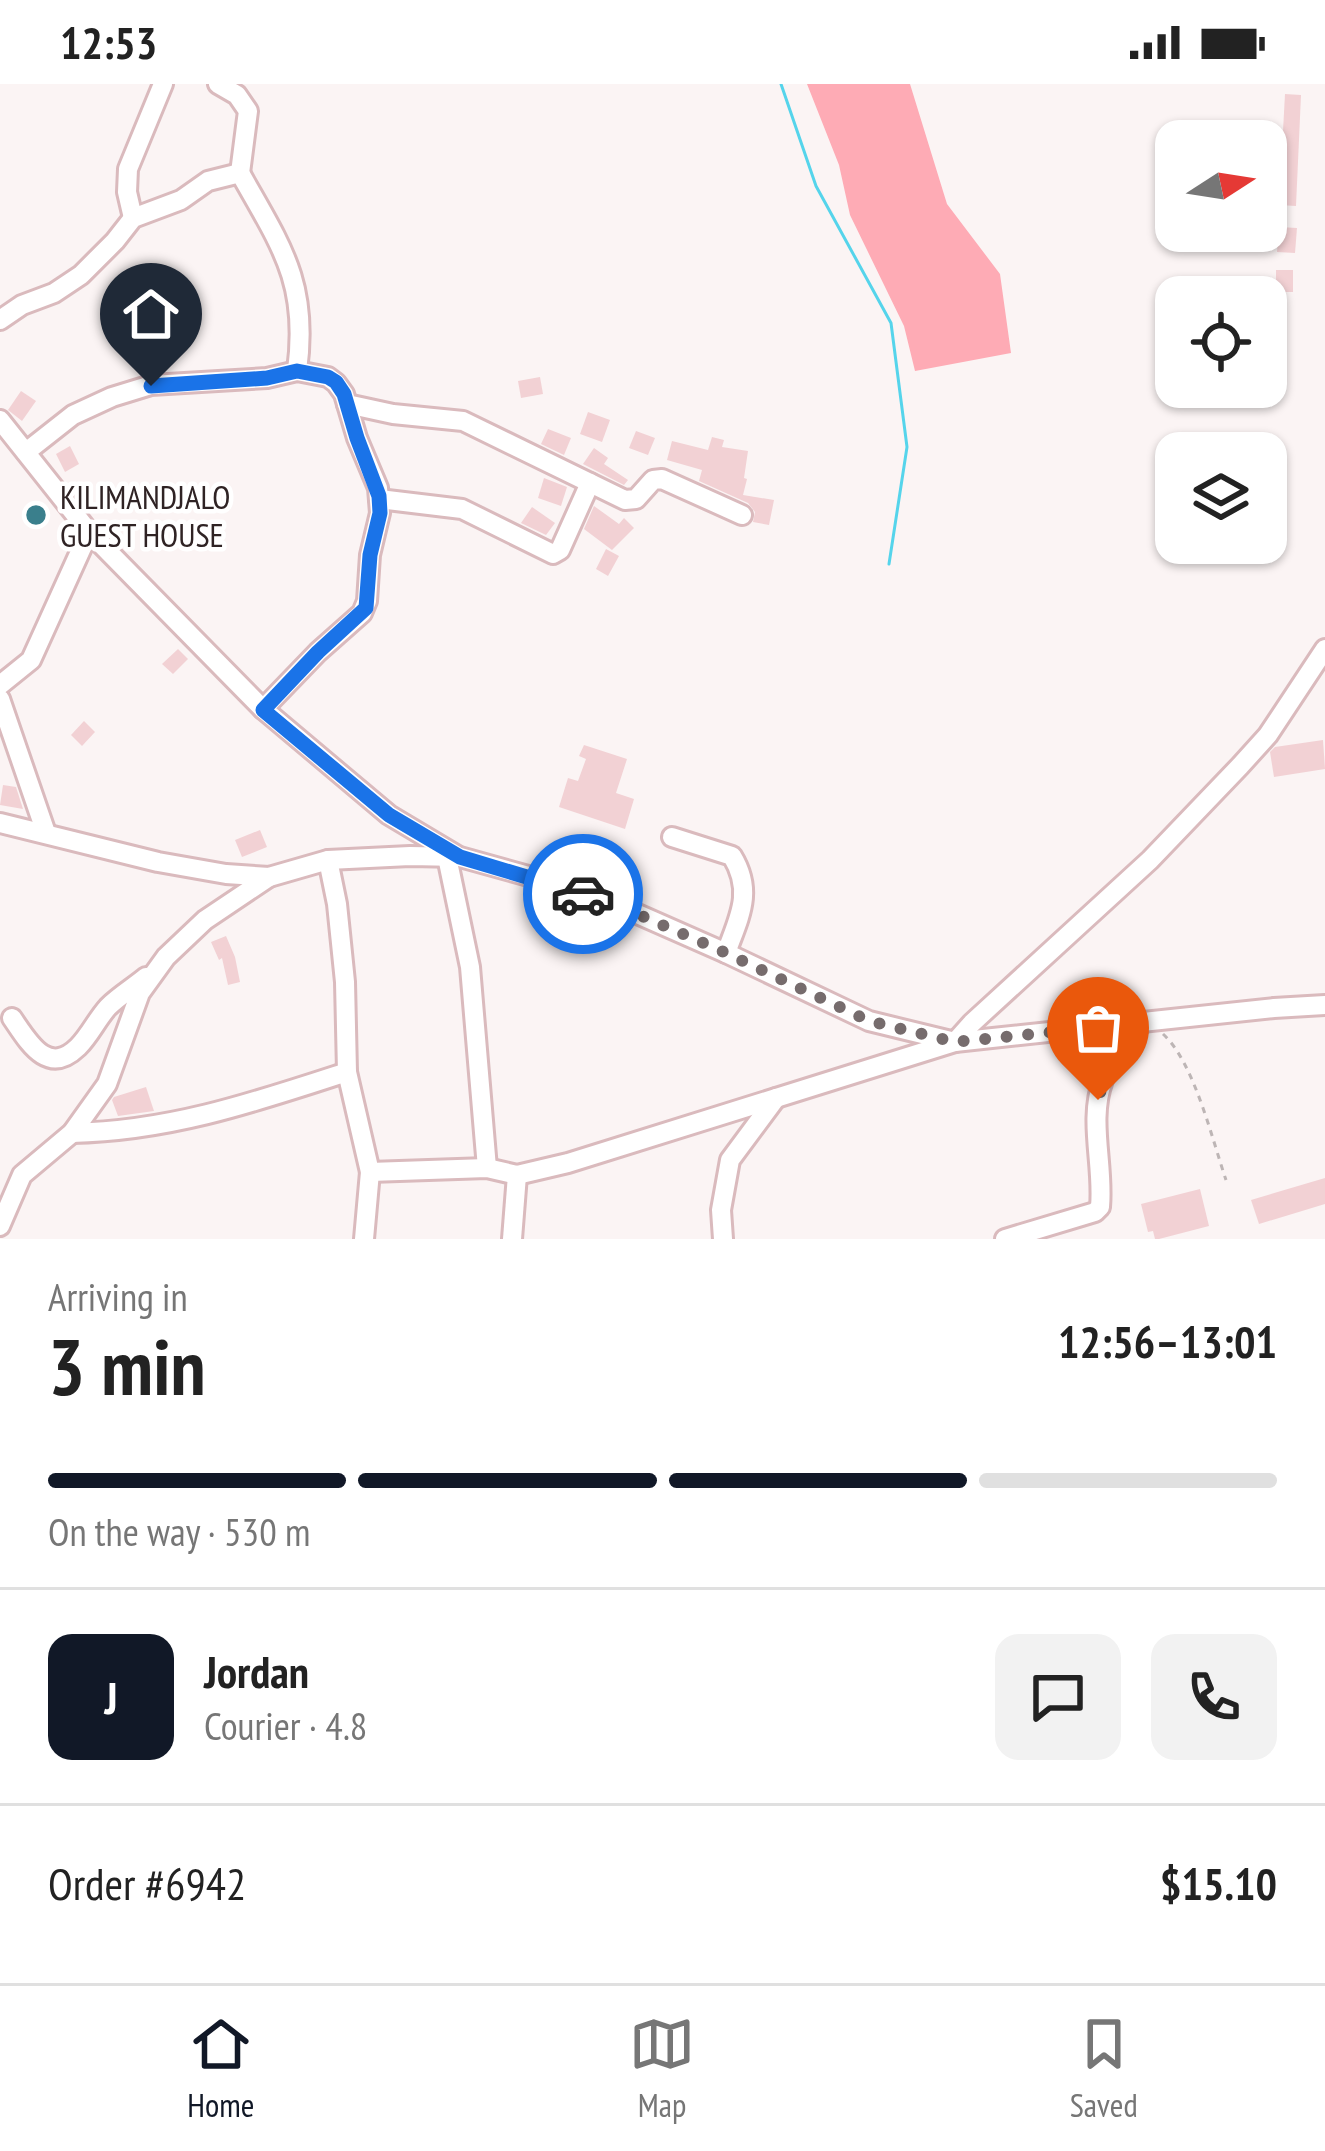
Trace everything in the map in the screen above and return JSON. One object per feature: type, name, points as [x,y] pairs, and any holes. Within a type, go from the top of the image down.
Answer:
[{"type":"street","points":[[133,218],[128,169],[163,84]]},
{"type":"street","points":[[218,84],[237,95],[248,111],[240,173],[290,265],[302,324],[297,371]]},
{"type":"street","points":[[0,320],[81,275],[133,218],[181,200],[208,181],[240,173]]},
{"type":"street","points":[[26,452],[73,415],[135,389],[173,382],[267,378],[297,371],[328,377],[344,394],[378,488],[380,513],[370,555],[366,608],[263,710]]},
{"type":"street","points":[[346,404],[463,421],[616,497],[636,500],[653,480],[662,478],[742,515]]},
{"type":"street","points":[[0,421],[89,532],[263,710],[389,815],[453,857],[473,996],[487,1168]]},
{"type":"street","points":[[379,499],[462,509],[553,554],[560,550],[590,483]]},
{"type":"street","points":[[0,685],[32,660],[89,532]]},
{"type":"street","points":[[955,1042],[1150,860],[1240,766],[1268,735],[1325,649]]},
{"type":"street","points":[[0,699],[46,833]]},
{"type":"street","points":[[0,823],[190,869],[269,877]]},
{"type":"street","points":[[672,837],[732,856],[738,867],[744,904],[726,953]]},
{"type":"street","points":[[12,1018],[40,1055],[66,1056],[108,1007],[160,966],[205,920],[269,877],[328,860],[453,857],[617,905],[869,1021],[955,1042]]},
{"type":"street","points":[[328,860],[345,982],[347,1072],[370,1172],[364,1239]]},
{"type":"street","points":[[0,1226],[22,1175],[72,1133],[106,1084],[140,993],[160,966]]},
{"type":"street","points":[[370,1172],[487,1168],[517,1175],[955,1042],[1325,1005]]},
{"type":"street","points":[[1005,1239],[1100,1207],[1096,1128],[1101,1084],[1145,1022]]},
{"type":"street","points":[[72,1133],[203,1117],[347,1072]]},
{"type":"street","points":[[723,1239],[721,1210],[730,1160],[776,1097]]},
{"type":"street","points":[[512,1239],[517,1175]]},
{"type":"path","points":[[1145,1022],[1171,1041],[1189,1073],[1226,1180]]},
{"type":"shaded area","points":[[807,84],[910,84],[947,204],[1000,274],[1011,353],[915,371],[904,326],[850,215],[839,165]]},
{"type":"building","points":[[1285,94],[1301,95],[1296,206],[1287,205]]},
{"type":"building","points":[[1287,227],[1297,228],[1295,253],[1277,252],[1287,252]]},
{"type":"building","points":[[1276,270],[1293,270],[1293,292],[1287,292],[1287,276],[1276,276]]},
{"type":"building","points":[[165,309],[170,325],[152,331],[146,315]]},
{"type":"building","points":[[540,377],[543,394],[521,398],[518,381]]},
{"type":"building","points":[[21,391],[36,401],[22,421],[8,410]]},
{"type":"building","points":[[588,412],[610,420],[602,442],[580,434]]},
{"type":"building","points":[[548,429],[571,438],[564,455],[541,444]]},
{"type":"building","points":[[636,431],[655,438],[648,455],[629,448]]},
{"type":"building","points":[[712,437],[724,440],[722,447],[748,451],[743,495],[774,500],[769,525],[753,522],[755,512],[748,503],[699,481],[702,470],[667,460],[672,441],[708,450]]},
{"type":"building","points":[[70,446],[79,464],[65,472],[56,454]]},
{"type":"building","points":[[594,448],[608,458],[604,464],[628,480],[624,485],[583,464]]},
{"type":"building","points":[[544,478],[567,487],[561,506],[538,498]]},
{"type":"building","points":[[594,506],[619,524],[624,518],[634,528],[612,550],[584,529]]},
{"type":"building","points":[[532,507],[555,523],[546,535],[521,523]]},
{"type":"building","points":[[606,549],[619,556],[608,576],[596,569]]},
{"type":"building","points":[[178,649],[188,659],[173,674],[162,664]]},
{"type":"building","points":[[84,721],[95,732],[82,746],[71,735]]},
{"type":"building","points":[[1323,740],[1325,769],[1274,777],[1270,752],[1275,747]]},
{"type":"building","points":[[584,745],[627,759],[616,793],[634,799],[625,829],[559,807],[568,778],[578,781],[586,759],[579,756]]},
{"type":"building","points":[[3,785],[16,787],[23,809],[0,805]]},
{"type":"building","points":[[260,830],[267,847],[242,857],[235,840]]},
{"type":"building","points":[[226,936],[240,982],[228,985],[222,958],[219,960],[211,942]]},
{"type":"building","points":[[146,1087],[154,1111],[118,1116],[114,1097]]},
{"type":"building","points":[[1325,1178],[1325,1204],[1259,1224],[1251,1200]]},
{"type":"building","points":[[1200,1189],[1209,1226],[1159,1239],[1148,1232],[1141,1204]]},
{"type":"waterway","points":[[781,84],[816,186],[891,323],[907,447],[889,564]]},
{"type":"way so far","points":[[583,894],[726,953],[869,1021],[955,1042],[1141,1023],[1106,1073],[1098,1100]]},
{"type":"place","name":"KILIMANDJALO GUEST HOUSE","points":[[36,515]]},
{"type":"route","points":[[151,386],[239,381],[297,371],[336,382],[378,488],[380,513],[370,555],[366,608],[263,710],[389,815],[460,857],[583,894]]}]
